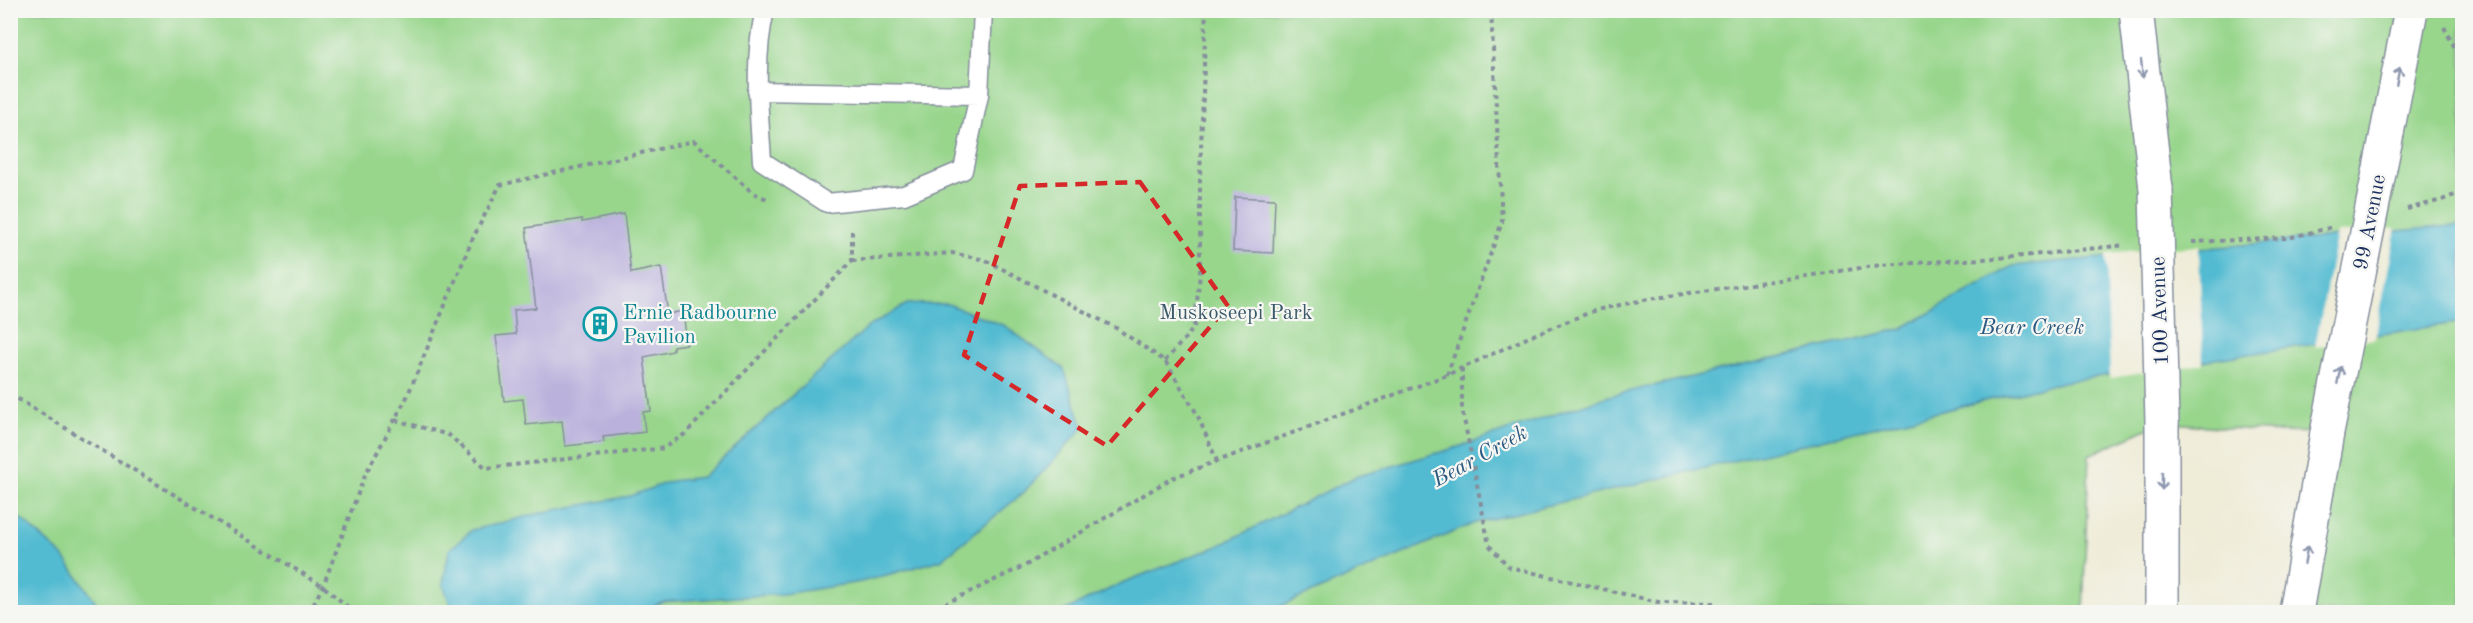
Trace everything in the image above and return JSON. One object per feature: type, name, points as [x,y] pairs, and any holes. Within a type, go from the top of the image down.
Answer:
[{"type":"main road","name":"100 Avenue","points":[[2136,10],[2156,189],[2162,422],[2162,612]]},
{"type":"main road","name":"99 Avenue","points":[[2296,612],[2327,432],[2411,10]]},
{"type":"lane","points":[[765,10],[760,33],[757,91],[762,161],[827,203],[904,195],[963,170],[979,94],[984,10]]},
{"type":"lane","points":[[757,91],[979,94]]},
{"type":"path","points":[[1165,361],[1194,328],[1200,274],[1200,176],[1206,10]]},
{"type":"path","points":[[1447,375],[1502,222],[1491,10]]},
{"type":"path","points":[[2442,23],[2456,50],[2463,57]]},
{"type":"path","points":[[309,612],[323,586],[365,475],[407,397],[472,240],[500,185],[694,141],[753,193],[775,202]]},
{"type":"path","points":[[2398,211],[2463,192]]},
{"type":"path","points":[[852,218],[852,261]]},
{"type":"path","points":[[2181,243],[2288,238],[2343,225]]},
{"type":"path","points":[[928,612],[1028,564],[1172,478],[1447,375],[1531,336],[1596,310],[1648,299],[1881,265],[2014,257],[2098,246],[2134,245]]},
{"type":"path","points":[[395,420],[449,435],[486,468],[664,448],[685,434],[852,261],[952,253],[985,260],[1116,328],[1165,361],[1197,414],[1217,461]]},
{"type":"path","points":[[1462,368],[1462,410],[1489,545],[1509,567],[1658,602],[1716,603],[1716,612]]},
{"type":"path","points":[[10,394],[323,586],[354,612]]},
{"type":"highlighted area","points":[[1140,182],[1228,306],[1107,446],[964,355],[1020,186]]},
{"type":"green space","name":"Muskoseepi Park","points":[[10,11],[2462,11],[2462,612],[2304,612],[2327,433],[2275,432],[2162,422],[2089,455],[2083,612],[11,612]]},
{"type":"water","name":"Bear Creek","points":[[2462,225],[2462,322],[2063,382],[1475,523],[1267,612],[1062,612],[1124,582],[1218,546],[1355,477],[1458,447],[1609,396],[1901,329],[2013,266]]},
{"type":"water","points":[[907,304],[948,304],[1005,326],[1064,369],[1083,428],[1022,494],[941,560],[861,582],[783,594],[661,602],[646,612],[453,612],[443,584],[449,550],[472,530],[545,512],[630,496],[671,481],[702,477],[869,326]]},
{"type":"water","points":[[11,510],[63,556],[103,612],[11,612]]},
{"type":"pier","points":[[2396,228],[2375,339],[2315,347],[2337,233]]},
{"type":"pier","points":[[2199,246],[2203,364],[2110,378],[2106,254]]},
{"type":"building","points":[[1235,197],[1275,199],[1273,253],[1233,251]]},
{"type":"building","name":"Ernie Radbourne Pavilion","points":[[624,214],[631,273],[661,267],[668,314],[683,311],[687,344],[673,346],[673,351],[644,357],[651,411],[643,412],[645,432],[603,437],[604,442],[565,446],[562,421],[526,425],[523,399],[504,401],[496,336],[516,334],[514,310],[536,308],[526,228],[582,219],[582,222]]},
{"type":"place","name":"Ernie Radbourne Pavilion","points":[[600,324]]}]
